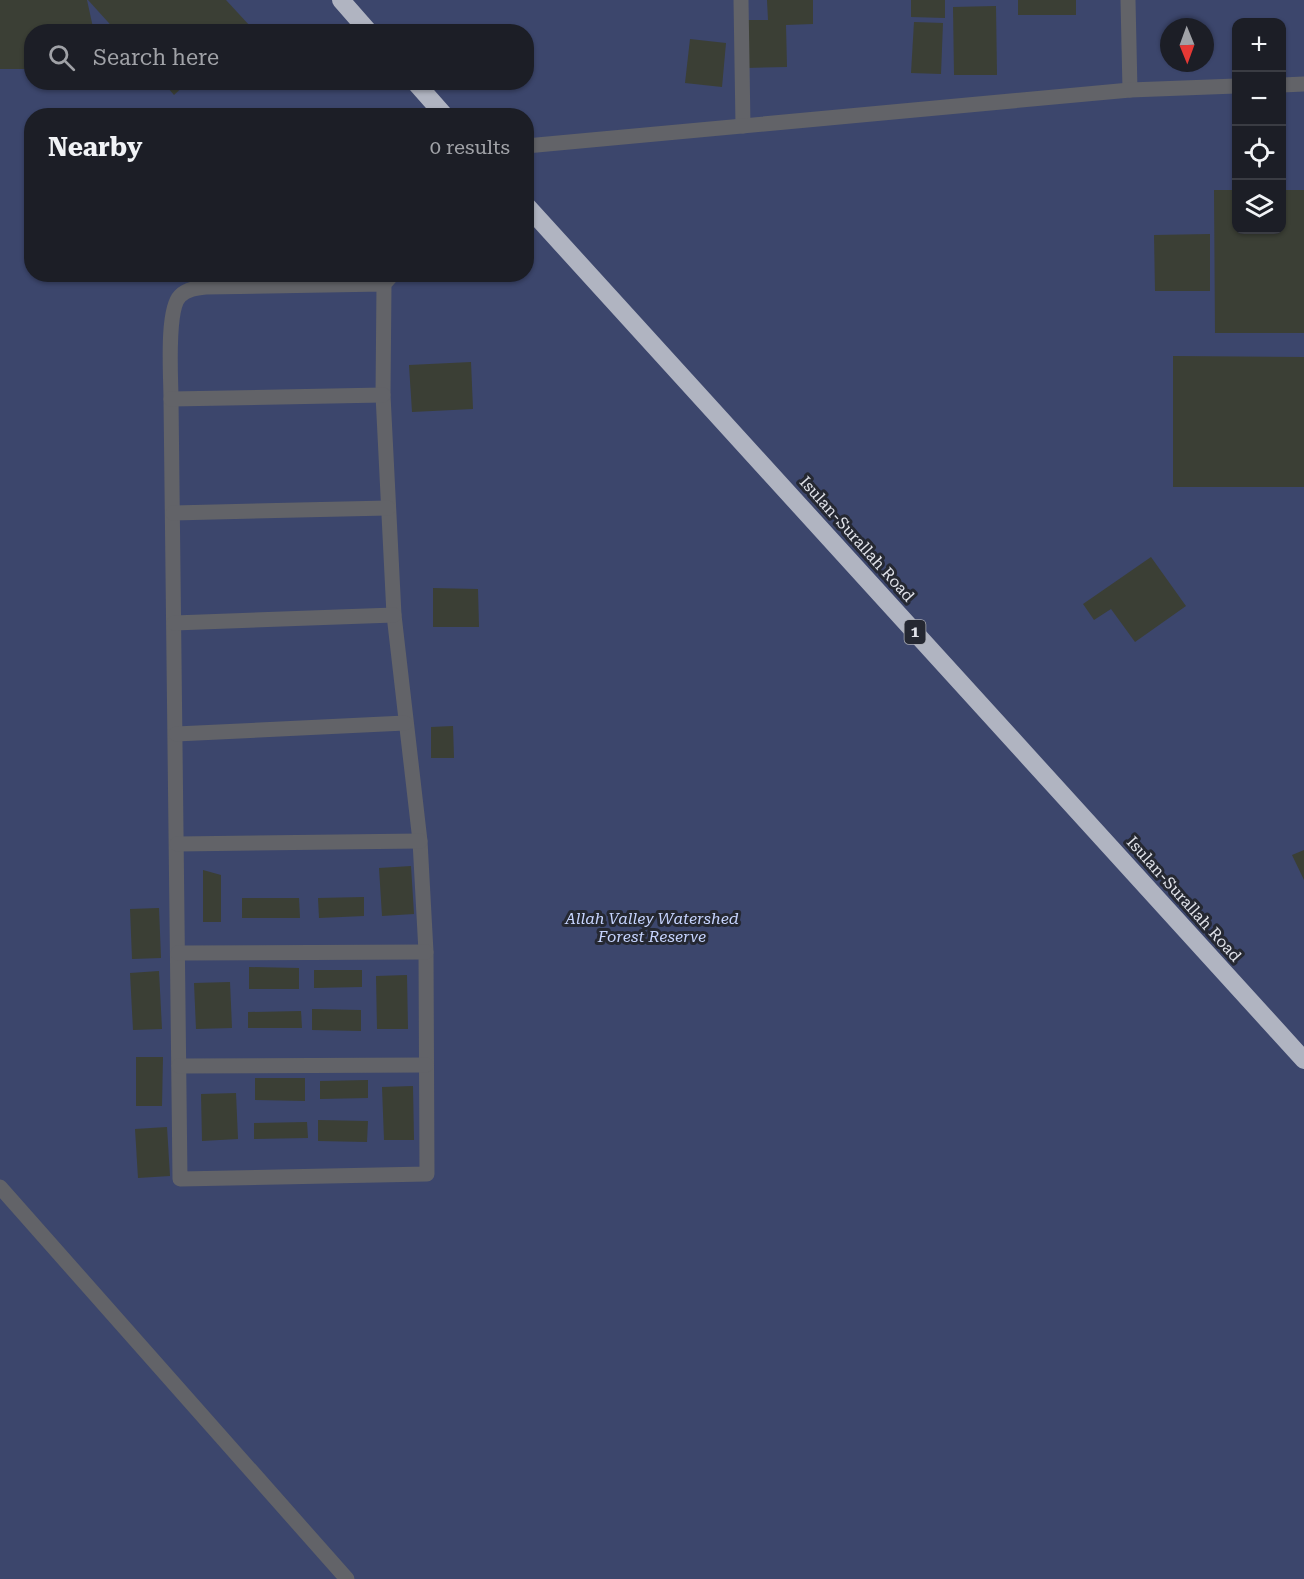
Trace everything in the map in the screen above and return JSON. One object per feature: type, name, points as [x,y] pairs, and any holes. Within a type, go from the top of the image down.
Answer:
[{"type":"highway","points":[[341,0],[362,24]]},
{"type":"highway","points":[[422,90],[438,108]]},
{"type":"highway","name":"Isulan-Surallah Road","points":[[534,214],[1304,1060]]},
{"type":"street","points":[[741,0],[743,126]]},
{"type":"street","points":[[1128,0],[1130,90]]},
{"type":"street","points":[[1286,85],[1304,84]]},
{"type":"street","points":[[534,145],[1130,90],[1232,86]]},
{"type":"street","points":[[320,282],[192,289],[180,297],[173,307],[171,399],[180,1179],[427,1174],[426,952],[420,841],[394,615],[383,395],[389,282]]},
{"type":"street","points":[[171,399],[383,395]]},
{"type":"street","points":[[173,513],[388,508]]},
{"type":"street","points":[[174,623],[394,615]]},
{"type":"street","points":[[176,734],[405,723]]},
{"type":"street","points":[[177,844],[420,841]]},
{"type":"street","points":[[178,952],[426,952]]},
{"type":"street","points":[[179,1066],[426,1065]]},
{"type":"street","points":[[0,1187],[347,1579]]},
{"type":"green space","name":"Allah Valley Watershed Forest Reserve","points":[[0,0],[1304,0],[1304,1579],[0,1579]]},
{"type":"building","points":[[0,0],[87,0],[92,24],[24,24],[24,69],[0,69]]},
{"type":"building","points":[[88,0],[226,0],[248,24],[110,24]]},
{"type":"building","points":[[767,0],[813,0],[813,24],[786,25],[787,67],[746,68],[745,20],[768,20]]},
{"type":"building","points":[[911,0],[945,0],[945,18],[911,17]]},
{"type":"building","points":[[1018,0],[1076,0],[1076,15],[1018,15]]},
{"type":"building","points":[[996,6],[997,75],[954,75],[953,7]]},
{"type":"building","points":[[914,22],[943,23],[941,74],[911,73]]},
{"type":"building","points":[[690,39],[726,43],[722,87],[685,83]]},
{"type":"building","points":[[170,90],[179,90],[174,95]]},
{"type":"building","points":[[1214,190],[1232,190],[1232,234],[1286,234],[1286,190],[1304,190],[1304,333],[1215,333]]},
{"type":"building","points":[[1210,234],[1210,291],[1155,291],[1154,235]]},
{"type":"building","points":[[1173,356],[1304,357],[1304,487],[1173,487]]},
{"type":"building","points":[[471,362],[473,409],[412,412],[409,365]]},
{"type":"building","points":[[1151,557],[1186,606],[1135,642],[1111,609],[1094,620],[1083,604]]},
{"type":"building","points":[[433,588],[478,589],[479,627],[433,627]]},
{"type":"building","points":[[453,726],[454,758],[431,758],[431,727]]},
{"type":"building","points":[[1304,850],[1304,880],[1292,855]]},
{"type":"building","points":[[411,866],[414,914],[382,916],[379,868]]},
{"type":"building","points":[[203,870],[221,875],[221,922],[203,922]]},
{"type":"building","points":[[364,897],[364,916],[319,918],[318,898]]},
{"type":"building","points":[[242,898],[299,898],[300,918],[242,918]]},
{"type":"building","points":[[159,908],[161,958],[132,959],[130,909]]},
{"type":"building","points":[[249,967],[299,968],[299,989],[249,989]]},
{"type":"building","points":[[314,970],[362,970],[362,987],[314,988]]},
{"type":"building","points":[[159,971],[162,1029],[133,1030],[130,973]]},
{"type":"building","points":[[407,975],[408,1029],[377,1029],[376,976]]},
{"type":"building","points":[[230,982],[232,1028],[196,1029],[194,983]]},
{"type":"building","points":[[312,1009],[361,1010],[361,1031],[312,1030]]},
{"type":"building","points":[[301,1011],[302,1028],[248,1028],[248,1012]]},
{"type":"building","points":[[136,1057],[163,1057],[162,1106],[136,1106]]},
{"type":"building","points":[[255,1078],[305,1078],[305,1101],[255,1100]]},
{"type":"building","points":[[368,1080],[368,1098],[320,1099],[320,1081]]},
{"type":"building","points":[[413,1086],[414,1140],[384,1140],[382,1087]]},
{"type":"building","points":[[236,1093],[238,1139],[202,1141],[201,1094]]},
{"type":"building","points":[[318,1120],[368,1121],[367,1142],[318,1141]]},
{"type":"building","points":[[307,1122],[308,1138],[254,1139],[254,1123]]},
{"type":"building","points":[[167,1127],[170,1176],[138,1178],[135,1129]]}]
